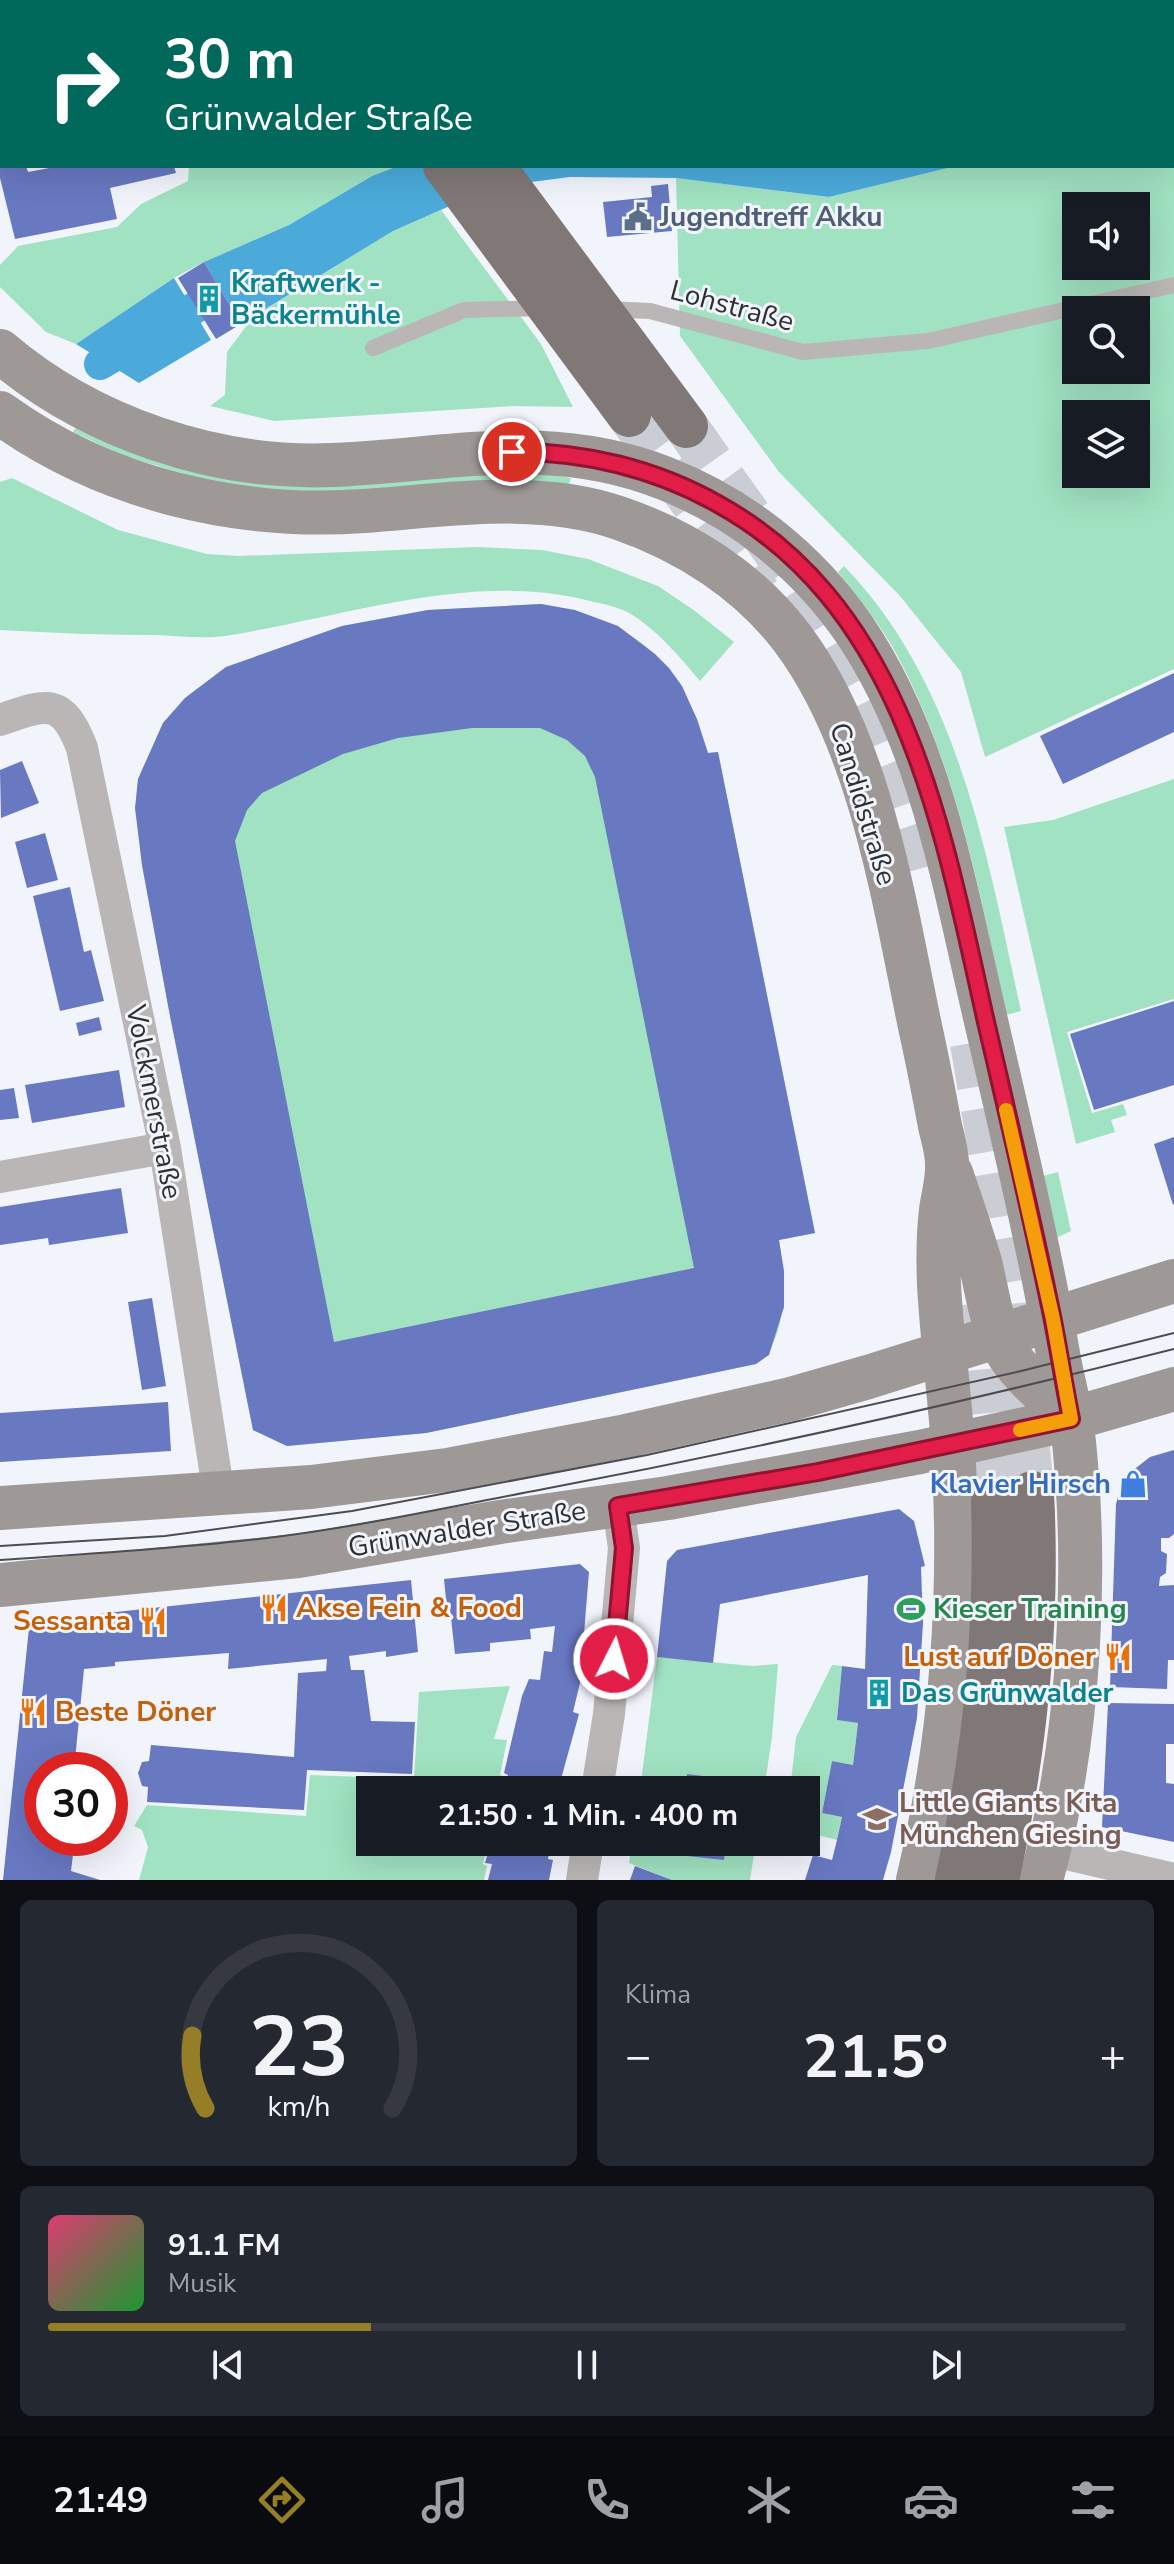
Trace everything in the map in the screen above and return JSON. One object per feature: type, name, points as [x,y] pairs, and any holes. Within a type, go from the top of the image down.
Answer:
[{"type":"highway","points":[[447,168],[653,408],[629,349],[494,168]]},
{"type":"highway","points":[[957,1880],[984,1733],[1012,1652],[1035,1536],[1013,1497]]},
{"type":"highway","points":[[997,1880],[1018,1768],[1012,1652]]},
{"type":"main road","points":[[0,351],[71,400],[110,420],[141,433],[238,459],[324,465],[534,451],[581,457],[659,476],[697,492],[768,536],[827,594],[854,629],[875,664],[904,725],[948,858],[1053,1319],[1071,1419],[1078,1493],[1079,1611],[1071,1719],[1060,1801],[1045,1865]]},
{"type":"main road","name":"Candidstraße","points":[[0,413],[47,444],[122,477],[184,498],[242,508],[299,513],[545,503],[619,518],[663,536],[710,561],[741,584],[767,608],[793,639],[820,681],[856,762],[883,854],[948,1164],[938,1239],[953,1445],[955,1606],[950,1689],[939,1782],[918,1880]]},
{"type":"main road","points":[[948,1164],[981,1266],[999,1336],[1021,1371],[1071,1419]]},
{"type":"main road","points":[[0,1508],[311,1487],[447,1470],[626,1436],[791,1399],[1174,1281]]},
{"type":"main road","name":"Grünwalder Straße","points":[[0,1585],[298,1556],[618,1506],[953,1445],[1071,1419],[1174,1389]]},
{"type":"street","name":"Volckmerstraße","points":[[0,720],[34,709],[53,708],[65,715],[82,748],[165,1148],[219,1495]]},
{"type":"street","points":[[0,1177],[165,1148]]},
{"type":"street","points":[[599,1776],[609,1714],[624,1548],[618,1506]]},
{"type":"street","points":[[582,1880],[586,1856]]},
{"type":"street","points":[[1045,1865],[1174,1879]]},
{"type":"lane","name":"Lohstraße","points":[[373,348],[464,310],[575,320],[650,311],[803,352],[928,341],[1174,285]]},
{"type":"green space","points":[[189,168],[393,168],[372,176],[289,225],[174,278],[76,344],[46,332],[0,287],[0,265],[18,246],[117,227],[141,204],[188,181]]},
{"type":"green space","points":[[948,168],[1174,168],[1174,669],[985,757],[961,672],[900,596],[779,472],[680,336],[676,178],[829,197]]},
{"type":"green space","points":[[441,210],[541,344],[573,407],[513,406],[274,421],[210,406],[225,395],[227,352],[253,317],[393,231]]},
{"type":"green space","points":[[76,427],[481,472],[549,474],[571,478],[569,485],[328,494],[229,487],[124,456],[73,432]]},
{"type":"green space","points":[[12,478],[118,530],[207,554],[239,556],[477,547],[542,550],[588,559],[658,586],[734,642],[700,681],[659,636],[626,612],[600,603],[545,593],[500,591],[407,600],[217,637],[0,630],[0,482]]},
{"type":"green space","points":[[844,566],[883,613],[915,664],[942,718],[980,833],[1021,1011],[1006,1015],[964,832],[919,699],[892,646],[838,572]]},
{"type":"green space","points":[[541,604],[604,622],[629,634],[650,650],[668,669],[683,693],[708,753],[718,752],[815,1233],[779,1240],[783,1271],[780,1324],[767,1353],[756,1364],[426,1433],[287,1446],[253,1430],[142,865],[136,808],[138,779],[163,723],[185,698],[226,667],[342,626],[428,610]]},
{"type":"green space","points":[[1174,779],[1174,999],[1067,1032],[1092,1113],[1123,1104],[1127,1115],[1111,1120],[1115,1132],[1076,1144],[1004,827],[1053,820]]},
{"type":"green space","points":[[1058,1172],[1071,1231],[1056,1238],[1043,1176]]},
{"type":"green space","points":[[657,1657],[753,1666],[778,1664],[766,1776],[642,1776]]},
{"type":"green space","points":[[832,1665],[842,1666],[837,1720],[858,1723],[853,1765],[832,1761],[822,1813],[842,1817],[837,1840],[820,1836],[820,1776],[792,1776],[796,1737]]},
{"type":"green space","points":[[510,1686],[494,1739],[507,1740],[500,1775],[502,1776],[414,1776],[419,1692]]},
{"type":"green space","points":[[310,1775],[356,1777],[356,1856],[485,1856],[483,1864],[487,1866],[484,1880],[139,1880],[148,1847],[142,1830],[134,1826],[147,1805],[306,1816]]},
{"type":"green space","points":[[630,1856],[754,1856],[750,1880],[672,1880],[629,1863]]},
{"type":"water","points":[[393,168],[948,168],[829,197],[676,178],[570,177],[493,187],[393,231],[241,324],[204,262],[289,225],[372,176]]},
{"type":"water","points":[[174,278],[211,340],[139,383],[76,344]]},
{"type":"building","points":[[0,168],[27,168],[28,172],[49,168],[175,168],[176,173],[110,188],[117,219],[15,239]]},
{"type":"building","name":"Jugendtreff Akku","points":[[668,184],[672,231],[607,237],[603,202],[652,197],[651,186]]},
{"type":"building","name":"Kraftwerk - Bäckermühle","points":[[204,262],[241,324],[216,339],[178,278]]},
{"type":"building","points":[[541,604],[575,610],[618,626],[655,654],[682,686],[708,753],[718,752],[815,1233],[779,1240],[784,1271],[784,1307],[769,1355],[756,1364],[426,1433],[287,1446],[253,1430],[142,865],[135,808],[138,779],[163,723],[185,698],[226,667],[342,626],[428,610]],"holes":[[[472,728],[540,728],[567,740],[585,756],[595,777],[694,1268],[334,1342],[235,841],[247,810],[262,793],[343,754],[398,738]]]},
{"type":"building","points":[[1174,673],[1174,732],[1063,784],[1040,736]]},
{"type":"building","points":[[22,761],[39,803],[1,818],[0,770]]},
{"type":"building","points":[[45,833],[58,880],[27,888],[15,842]]},
{"type":"building","points":[[70,887],[84,952],[91,950],[104,1001],[60,1011],[33,896]]},
{"type":"building","points":[[1174,1001],[1174,1085],[1094,1110],[1070,1034]]},
{"type":"building","points":[[99,1017],[102,1030],[79,1036],[76,1023]]},
{"type":"building","points":[[119,1070],[125,1107],[32,1123],[25,1085]]},
{"type":"building","points":[[14,1088],[19,1118],[0,1120],[0,1090]]},
{"type":"building","points":[[1174,1137],[1174,1204],[1173,1205],[1154,1144]]},
{"type":"building","points":[[121,1188],[128,1233],[49,1245],[48,1238],[0,1245],[0,1207]]},
{"type":"building","points":[[152,1298],[166,1386],[142,1390],[128,1302]]},
{"type":"building","points":[[168,1402],[171,1451],[0,1462],[0,1413]]},
{"type":"building","points":[[1174,1450],[1174,1534],[1161,1538],[1161,1551],[1167,1554],[1166,1573],[1160,1577],[1159,1586],[1174,1585],[1174,1660],[1168,1660],[1167,1689],[1110,1687],[1116,1504],[1120,1490],[1132,1471],[1150,1457]]},
{"type":"building","name":"Das Grünwalder","points":[[899,1509],[914,1521],[925,1566],[921,1567],[923,1623],[917,1718],[883,1880],[805,1880],[813,1856],[832,1860],[837,1840],[842,1817],[822,1813],[832,1761],[853,1765],[858,1723],[837,1720],[842,1666],[865,1669],[868,1575],[720,1604],[713,1663],[657,1657],[667,1561],[677,1550]]},
{"type":"building","points":[[580,1564],[589,1572],[580,1683],[573,1712],[579,1714],[562,1776],[508,1776],[504,1773],[522,1696],[529,1679],[540,1680],[544,1651],[552,1652],[555,1626],[530,1629],[531,1639],[490,1643],[490,1651],[455,1654],[444,1579]]},
{"type":"building","points":[[411,1580],[418,1652],[386,1657],[386,1651],[349,1656],[351,1670],[364,1670],[371,1721],[415,1722],[412,1774],[307,1770],[304,1810],[147,1802],[148,1787],[142,1786],[138,1773],[142,1762],[149,1761],[151,1745],[294,1757],[298,1673],[326,1671],[327,1659],[228,1669],[229,1653],[115,1662],[115,1666],[84,1669],[76,1752],[24,1752],[24,1856],[73,1856],[71,1871],[100,1880],[3,1880],[30,1618],[69,1622],[70,1617]]},
{"type":"building","points":[[1108,1703],[1174,1704],[1174,1744],[1166,1744],[1166,1783],[1174,1784],[1174,1842],[1102,1827]]},
{"type":"building","points":[[487,1856],[549,1856],[548,1859],[553,1860],[549,1880],[488,1880],[492,1864],[485,1863]]},
{"type":"building","points":[[687,1856],[724,1856],[724,1860]]},
{"type":"building","points":[[635,1866],[672,1880],[630,1880]]},
{"type":"waterway","points":[[100,364],[196,307]]},
{"type":"tunnel","points":[[629,415],[759,594]]},
{"type":"tunnel","points":[[686,426],[807,598],[858,683],[897,768],[935,883]]},
{"type":"tunnel","points":[[972,1043],[1015,1298],[1032,1493]]},
{"type":"tunnel","points":[[974,1304],[993,1501]]},
{"type":"tram line","points":[[0,1546],[165,1536],[352,1511],[647,1455],[1021,1371],[1174,1333]]},
{"type":"tram line","points":[[0,1560],[227,1543],[366,1523],[781,1441],[1174,1349]]},
{"type":"slow traffic","points":[[1006,1110],[1053,1319],[1071,1419],[1020,1430]]},
{"type":"place","name":"Jugendtreff Akku","points":[[638,217]]},
{"type":"place","name":"Kraftwerk - Bäckermühle","points":[[209,299]]},
{"type":"place","name":"Klavier Hirsch","points":[[1133,1484]]},
{"type":"place","name":"Akse Fein & Food","points":[[274,1608]]},
{"type":"place","name":"Kieser Training","points":[[911,1609]]},
{"type":"place","name":"Sessanta","points":[[153,1621]]},
{"type":"place","name":"Lust auf Döner","points":[[1118,1657]]},
{"type":"place","name":"Das Grünwalder","points":[[879,1693]]},
{"type":"place","name":"Beste Döner","points":[[33,1712]]},
{"type":"place","name":"Little Giants Kita München Giesing","points":[[877,1819]]},
{"type":"route","points":[[512,452],[534,451],[605,461],[659,476],[697,492],[734,513],[768,536],[799,564],[854,629],[875,664],[904,725],[945,844],[1053,1319],[1071,1419],[818,1472],[618,1506],[624,1548],[614,1659]]}]
